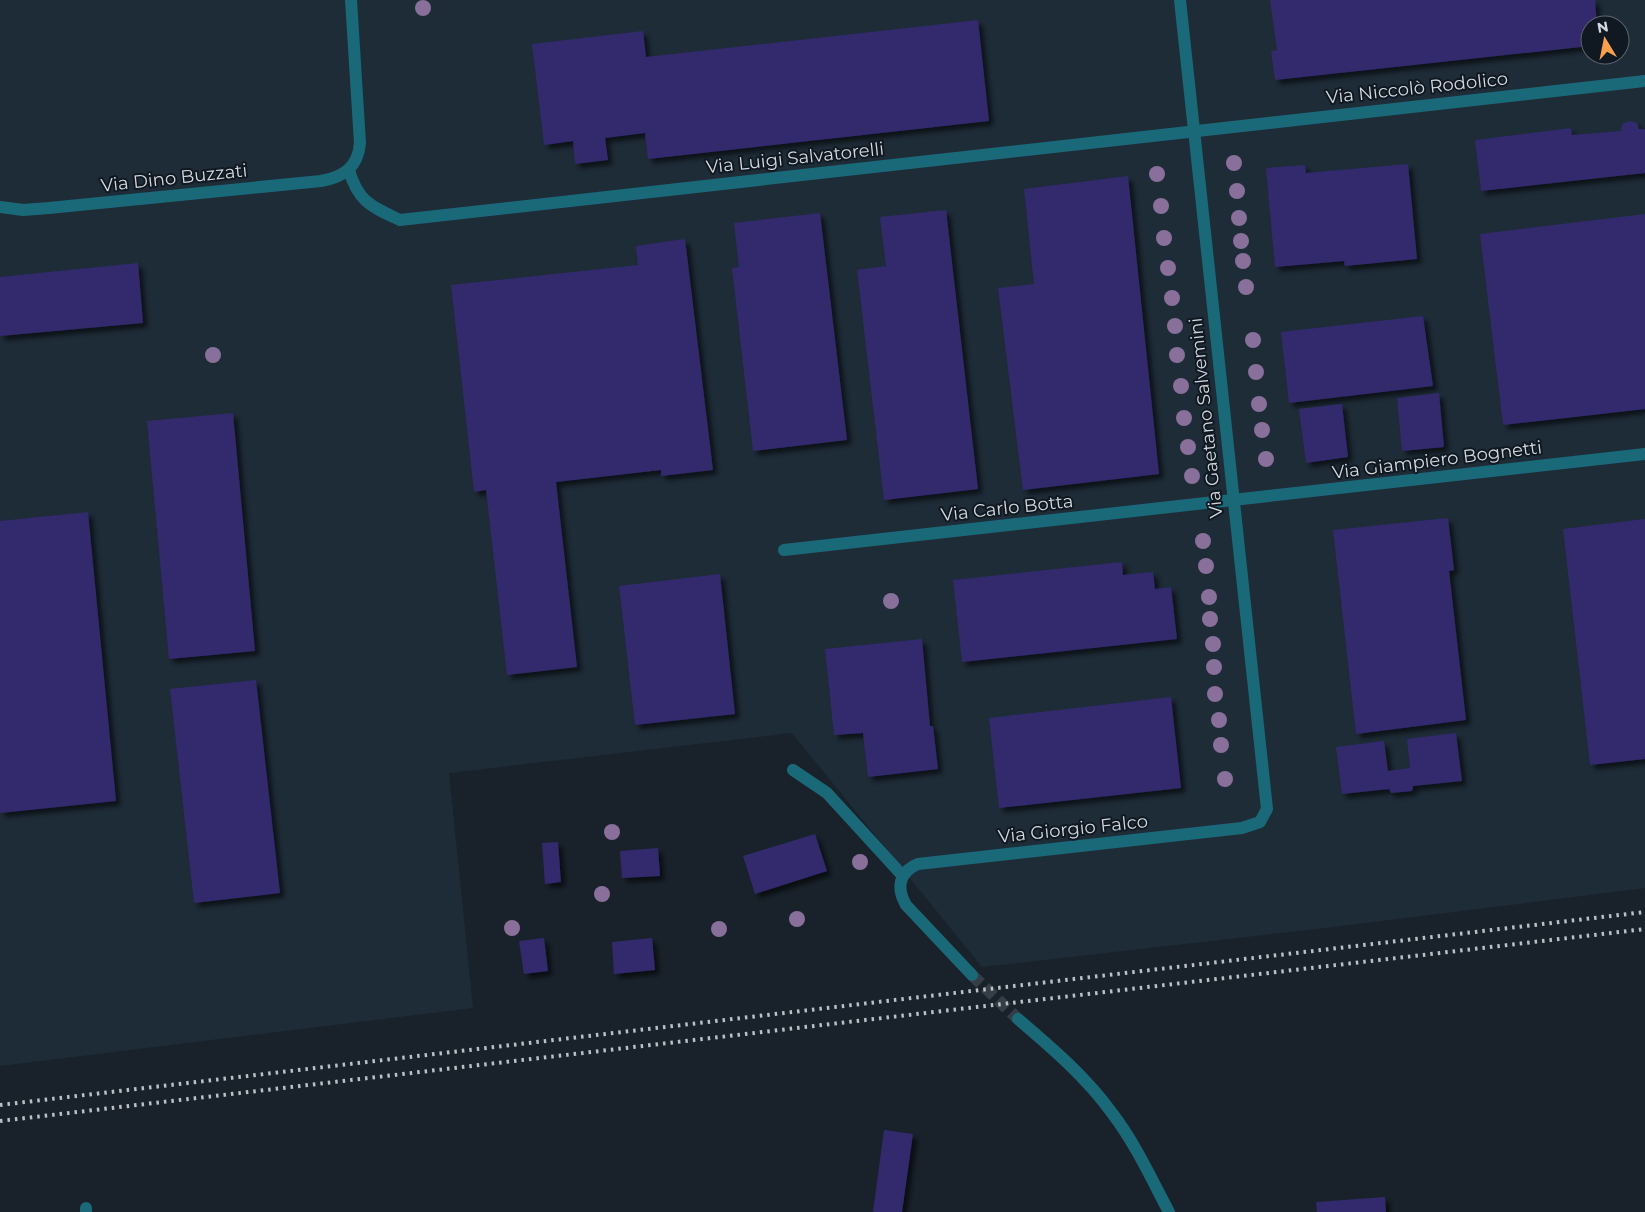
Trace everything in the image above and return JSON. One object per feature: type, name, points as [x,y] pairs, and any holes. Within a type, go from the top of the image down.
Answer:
[{"type":"street","points":[[349,170],[359,155],[360,135],[351,0]]},
{"type":"street","name":"Via Gaetano Salvemini","points":[[1180,0],[1267,801],[1264,816],[1260,822],[1252,826]]},
{"type":"street","name":"Via Niccolò Rodolico","points":[[1194,130],[1645,81]]},
{"type":"street","name":"Via Luigi Salvatorelli","points":[[349,170],[353,185],[363,200],[400,220],[1194,130]]},
{"type":"street","name":"Via Dino Buzzati","points":[[0,207],[23,210],[247,188],[331,179],[349,170]]},
{"type":"street","name":"Via Giampiero Bognetti","points":[[1233,501],[1645,454]]},
{"type":"street","name":"Via Carlo Botta","points":[[784,550],[1233,501]]},
{"type":"street","points":[[793,770],[827,793],[902,875],[901,896],[906,906],[972,975]]},
{"type":"street","name":"Via Giorgio Falco","points":[[902,875],[909,868],[918,864],[1252,826]]},
{"type":"street","points":[[1018,1019],[1064,1058],[1112,1112],[1135,1148],[1169,1212]]},
{"type":"shaded area","points":[[0,0],[1645,0],[1645,888],[1325,928],[982,967],[792,733],[449,773],[473,1008],[0,1066]]},
{"type":"building","points":[[1270,0],[1595,0],[1596,15],[1580,15],[1580,47],[1275,80],[1271,51],[1277,50]]},
{"type":"building","points":[[978,20],[989,121],[648,159],[645,133],[605,138],[608,160],[575,164],[573,141],[544,145],[532,44],[643,31],[646,57]]},
{"type":"building","points":[[1630,121],[1637,123],[1639,129],[1645,129],[1645,173],[1481,191],[1475,140],[1571,128],[1572,135],[1621,131],[1622,124]]},
{"type":"building","points":[[1408,164],[1417,259],[1345,266],[1344,261],[1275,267],[1266,168],[1305,165],[1306,173]]},
{"type":"building","points":[[1128,176],[1159,474],[1023,490],[998,288],[1034,284],[1024,189]]},
{"type":"building","points":[[946,210],[978,489],[884,500],[857,270],[886,266],[880,217]]},
{"type":"building","points":[[820,213],[847,440],[753,451],[732,268],[739,267],[734,223]]},
{"type":"building","points":[[1645,214],[1645,409],[1503,425],[1480,234]]},
{"type":"building","points":[[685,239],[713,470],[661,476],[661,470],[556,482],[577,667],[507,675],[486,490],[474,492],[451,285],[638,265],[636,246]]},
{"type":"building","points":[[138,263],[143,323],[0,336],[0,277]]},
{"type":"building","points":[[1423,316],[1433,386],[1289,403],[1281,332]]},
{"type":"building","points":[[1439,393],[1444,447],[1402,451],[1397,398]]},
{"type":"building","points":[[1342,404],[1348,457],[1306,463],[1299,409]]},
{"type":"building","points":[[233,413],[255,651],[169,659],[147,421]]},
{"type":"building","points":[[88,512],[116,801],[0,813],[0,521]]},
{"type":"building","points":[[1448,518],[1454,570],[1449,571],[1466,720],[1356,734],[1333,530]]},
{"type":"building","points":[[1645,519],[1645,759],[1590,765],[1563,529]]},
{"type":"building","points":[[1122,562],[1123,575],[1153,572],[1155,589],[1171,587],[1177,639],[962,662],[953,580]]},
{"type":"building","points":[[720,574],[735,714],[635,725],[619,586]]},
{"type":"building","points":[[922,639],[930,726],[933,726],[938,769],[868,777],[863,733],[834,735],[825,649]]},
{"type":"building","points":[[256,680],[280,893],[194,903],[170,689]]},
{"type":"building","points":[[1171,697],[1181,788],[999,808],[989,718]]},
{"type":"building","points":[[1456,733],[1462,781],[1413,786],[1412,791],[1391,793],[1389,789],[1342,794],[1336,747],[1384,741],[1388,771],[1410,768],[1407,739]]},
{"type":"building","points":[[815,834],[827,871],[755,894],[743,856]]},
{"type":"building","points":[[558,842],[561,882],[545,884],[542,843]]},
{"type":"building","points":[[658,848],[660,876],[622,878],[620,851]]},
{"type":"building","points":[[544,938],[548,971],[524,974],[519,941]]},
{"type":"building","points":[[652,938],[655,970],[614,974],[612,942]]},
{"type":"building","points":[[884,1130],[913,1134],[902,1212],[873,1212]]},
{"type":"building","points":[[1385,1197],[1386,1212],[1317,1212],[1316,1202]]},
{"type":"tunnel","points":[[972,975],[1018,1019]]},
{"type":"railway","points":[[0,1105],[1645,912]]},
{"type":"railway","points":[[0,1121],[1645,929]]}]
